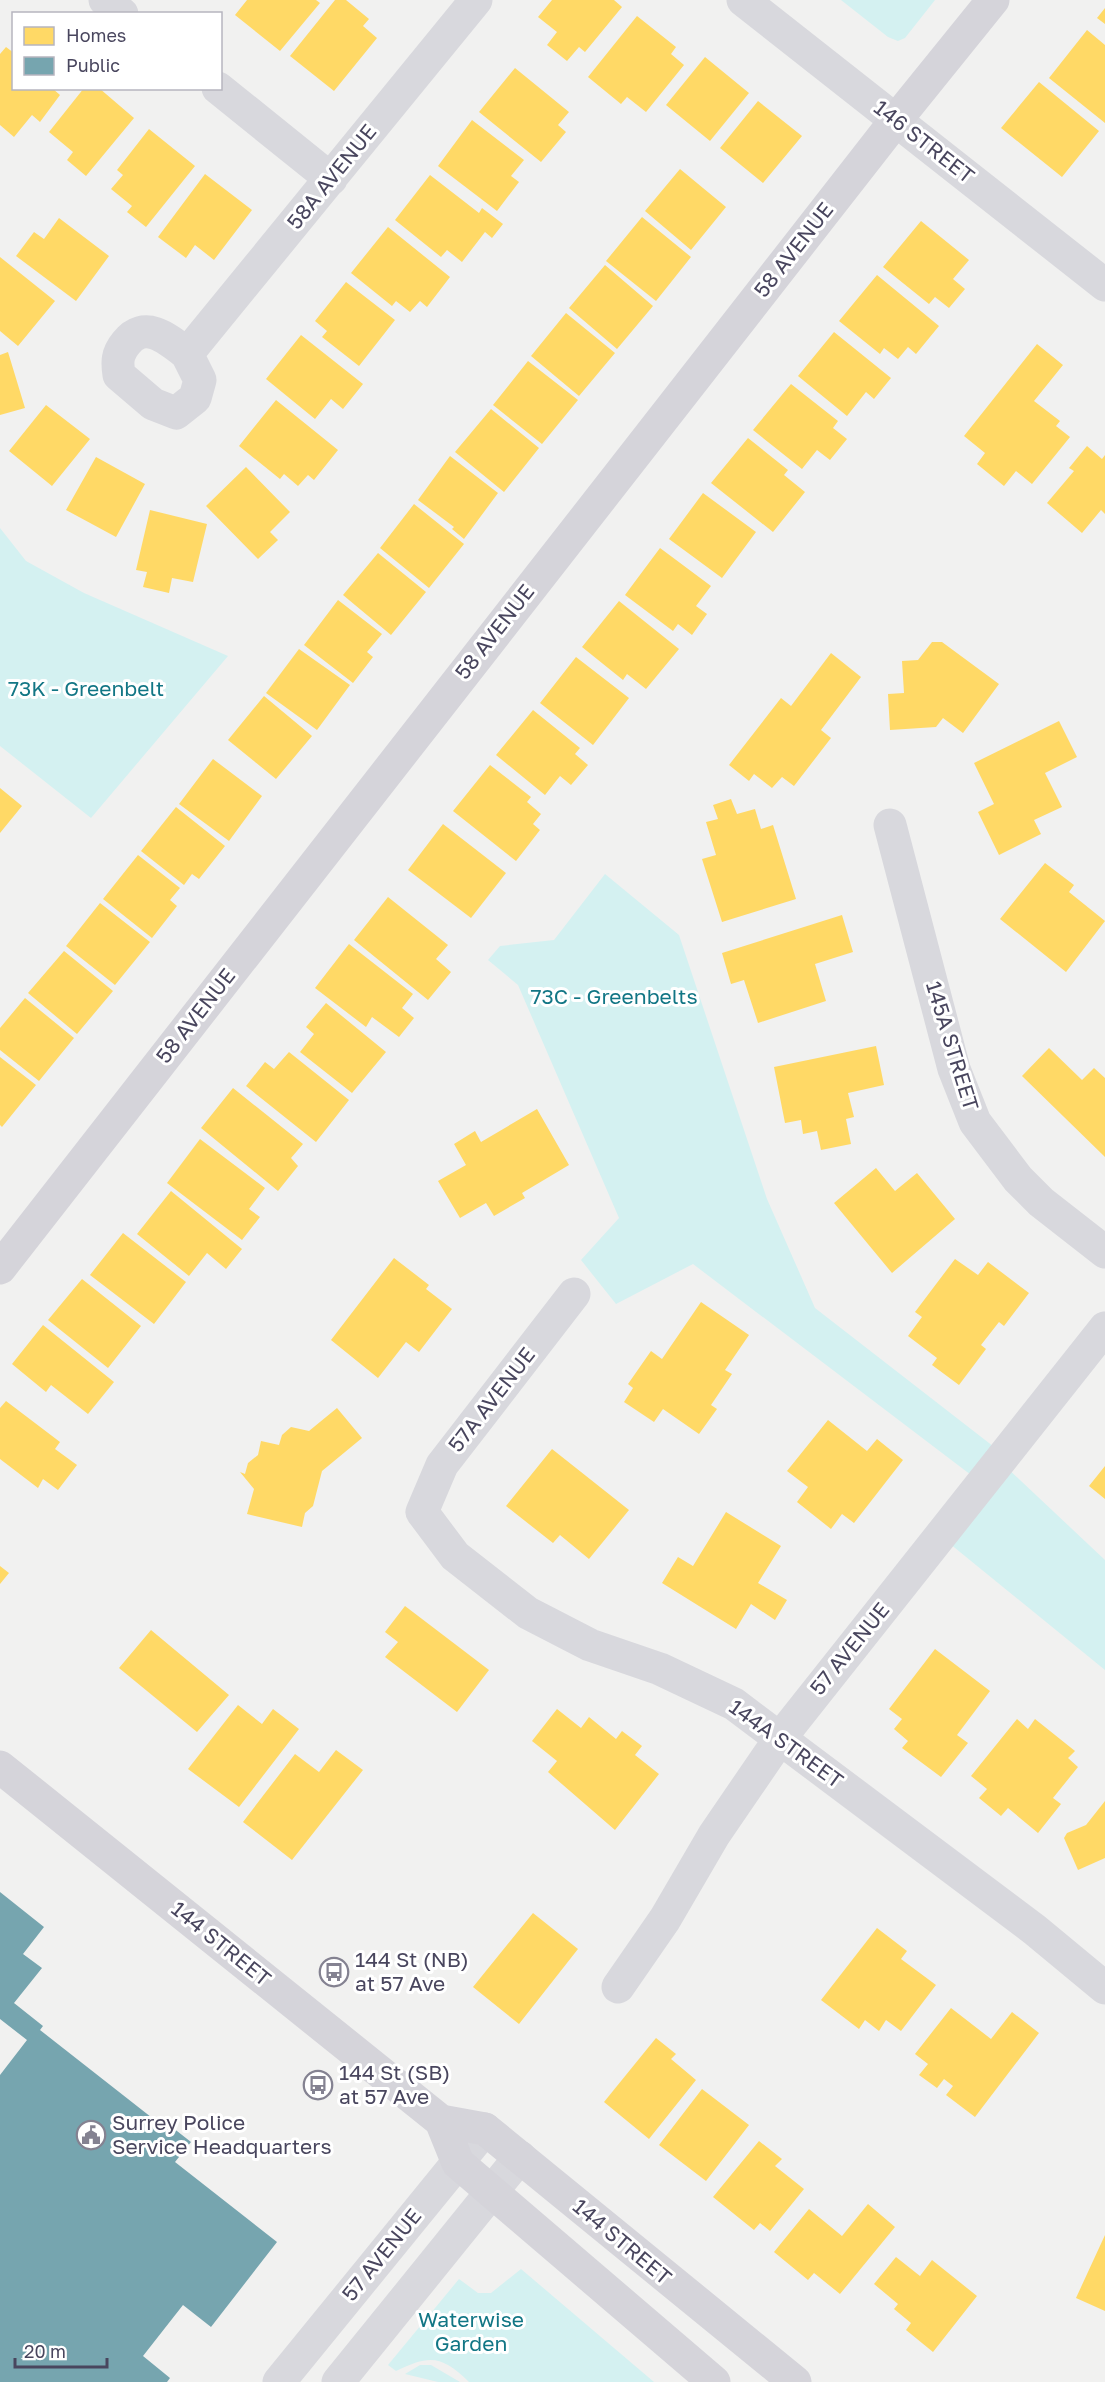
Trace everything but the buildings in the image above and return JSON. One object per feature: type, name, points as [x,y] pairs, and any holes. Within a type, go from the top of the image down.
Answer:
[{"type":"street","points":[[105,0],[120,12]]},
{"type":"street","name":"58A AVENUE","points":[[187,354],[476,0]]},
{"type":"street","name":"146 STREET","points":[[743,0],[1105,285]]},
{"type":"street","name":"58 AVENUE","points":[[0,1268],[896,120],[993,0]]},
{"type":"street","points":[[220,90],[331,179]]},
{"type":"street","name":"145A STREET","points":[[890,825],[954,1069],[975,1122],[1018,1179],[1041,1202],[1105,1252]]},
{"type":"street","name":"57A AVENUE","points":[[422,1512],[442,1465],[574,1294]]},
{"type":"street","name":"57 AVENUE","points":[[618,1987],[665,1919],[714,1836],[781,1737],[1105,1328]]},
{"type":"street","name":"144A STREET","points":[[422,1512],[456,1556],[528,1613],[590,1645],[660,1669],[734,1704],[781,1737],[1025,1923],[1105,1988]]},
{"type":"street","name":"144 STREET","points":[[0,1767],[441,2121],[486,2129],[795,2382]]},
{"type":"street","name":"144 STREET","points":[[441,2121],[458,2163],[714,2382]]},
{"type":"street","name":"57 AVENUE","points":[[279,2382],[486,2129]]},
{"type":"street","points":[[338,2382],[520,2157]]},
{"type":"green space","points":[[841,0],[935,0],[905,38],[898,41],[888,37]]},
{"type":"green space","name":"73K - Greenbelt","points":[[0,528],[26,561],[84,593],[228,656],[91,818],[0,746]]},
{"type":"green space","name":"73C - Greenbelts","points":[[605,874],[679,935],[767,1199],[815,1308],[998,1450],[975,1478],[693,1264],[616,1304],[581,1260],[619,1218],[518,985],[488,960],[500,946],[554,940]]},
{"type":"green space","points":[[1004,1465],[1105,1560],[1105,1670],[944,1539]]},
{"type":"green space","name":"Waterwise Garden","points":[[521,2269],[654,2382],[469,2382],[451,2367],[435,2360],[418,2362],[396,2371],[388,2365],[459,2279],[478,2293],[491,2293]]},
{"type":"green space","points":[[420,2365],[431,2365],[460,2382],[438,2382],[405,2374]]},
{"type":"place","name":"144 St (NB) at 57 Ave","points":[[334,1972]]},
{"type":"place","name":"144 St (SB) at 57 Ave","points":[[318,2085]]},
{"type":"place","name":"Surrey Police Service Headquarters","points":[[91,2135]]}]
